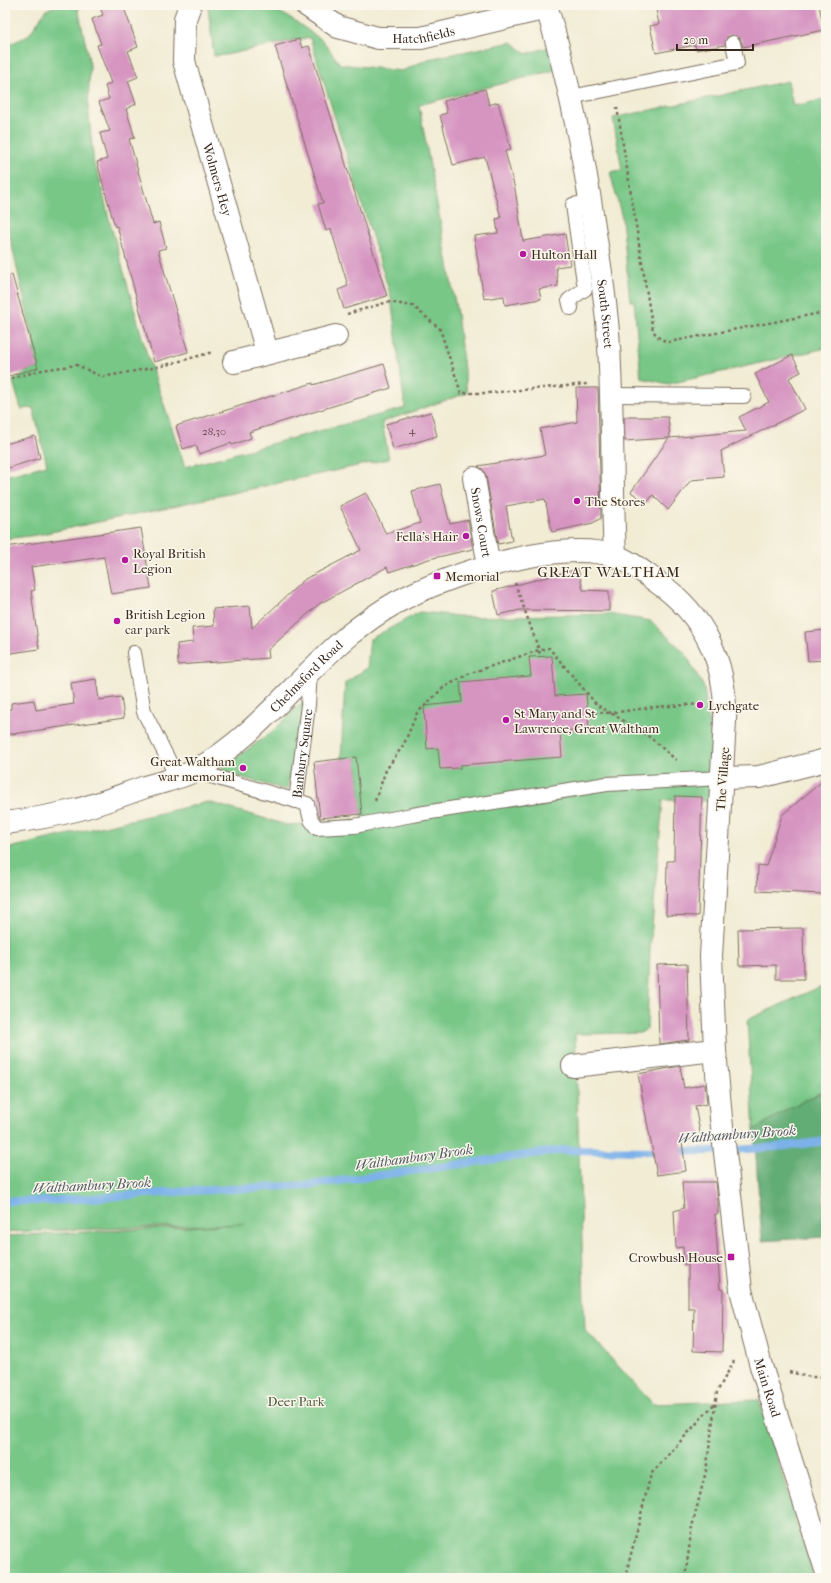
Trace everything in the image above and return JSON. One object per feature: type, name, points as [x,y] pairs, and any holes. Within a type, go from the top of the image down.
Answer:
[{"type":"street","name":"Wolmers Hey","points":[[190,5],[185,19],[184,61],[267,352]]},
{"type":"street","name":"Hatchfields","points":[[306,5],[338,27],[378,38],[421,38],[546,6]]},
{"type":"street","name":"South Street","points":[[546,6],[571,97],[590,202],[594,287],[610,367],[612,491],[615,556]]},
{"type":"street","points":[[234,362],[267,352],[336,336]]},
{"type":"street","name":"Snows Court","points":[[474,478],[499,564]]},
{"type":"street","name":"Chelmsford Road","points":[[5,823],[77,810],[186,774],[221,755],[267,715],[349,636],[396,602],[457,576],[499,564],[580,550],[615,556]]},
{"type":"street","name":"The Village","points":[[615,556],[635,565],[668,589],[685,606],[695,618],[713,649],[723,675],[726,702],[716,779],[711,956],[715,1050],[730,1200]]},
{"type":"street","points":[[716,779],[759,777],[826,760]]},
{"type":"street","points":[[573,1066],[715,1050]]},
{"type":"street","name":"Main Road","points":[[730,1200],[741,1290],[761,1366],[826,1570]]},
{"type":"lane","points":[[571,97],[737,63],[733,43]]},
{"type":"lane","points":[[571,308],[569,300],[594,287]]},
{"type":"lane","points":[[611,395],[744,396]]},
{"type":"lane","points":[[134,653],[144,712],[186,774]]},
{"type":"lane","name":"Banbury Square","points":[[186,774],[296,801],[308,705],[310,672]]},
{"type":"lane","points":[[296,801],[307,804],[311,820],[317,828],[369,823],[607,784],[716,779]]},
{"type":"path","points":[[613,89],[653,332],[660,339],[669,342],[826,312]]},
{"type":"path","points":[[499,564],[539,650],[540,656]]},
{"type":"path","points":[[369,823],[386,770],[404,744],[416,713],[443,688],[468,674],[548,648],[597,705],[651,738],[689,772],[716,779]]},
{"type":"path","points":[[588,712],[611,713],[654,707],[726,702]]},
{"type":"path","points":[[684,1578],[692,1527],[706,1471],[717,1392],[735,1358],[761,1366],[811,1377],[826,1377]]},
{"type":"path","points":[[625,1578],[651,1474],[716,1402]]},
{"type":"green space","points":[[57,5],[90,5],[78,8],[90,65],[88,106],[94,165],[99,176],[108,215],[146,351],[185,467],[405,408],[391,297],[310,38],[299,39],[226,55],[214,56],[208,8],[212,5],[266,5],[292,19],[323,41],[340,64],[402,71],[428,59],[512,42],[526,54],[552,46],[559,69],[419,105],[457,314],[467,393],[382,422],[389,459],[37,535],[5,539],[5,476],[47,465],[33,408],[21,409],[13,381],[27,371],[38,368],[39,366],[34,353],[34,343],[5,215],[5,46],[28,36],[46,10]]},
{"type":"green space","points":[[788,81],[793,106],[826,99],[826,348],[669,384],[641,378],[634,301],[630,301],[622,218],[610,172],[622,170],[613,118]]},
{"type":"green space","name":"Deer Park","points":[[420,612],[470,617],[608,614],[651,621],[685,653],[704,687],[720,801],[663,800],[650,950],[647,1029],[640,1033],[575,1034],[585,1330],[653,1404],[759,1400],[814,1578],[5,1578],[5,1236],[244,1224],[5,1232],[5,849],[208,802],[287,825],[362,820],[356,758],[341,759],[345,683],[367,668],[370,639]]},
{"type":"green space","points":[[305,699],[287,790],[218,771],[273,731]]},
{"type":"green space","points":[[826,984],[826,1090],[789,1108],[754,1130],[747,1020]]},
{"type":"green space","points":[[826,1090],[826,1180],[823,1182],[825,1237],[762,1241],[754,1130],[789,1108]]},
{"type":"building","points":[[99,5],[123,5],[138,47],[128,51],[138,77],[128,81],[136,104],[126,109],[135,138],[129,139],[153,224],[159,222],[166,248],[158,250],[188,352],[154,362],[117,226],[115,227],[97,162],[107,159],[100,133],[110,131],[99,102],[109,99],[105,86],[111,83],[97,45],[101,44],[92,19],[103,15]]},
{"type":"building","points":[[655,5],[819,5],[824,30],[743,47],[740,38],[732,35],[727,37],[725,45],[696,50],[695,45],[656,53],[650,26],[659,24]]},
{"type":"building","points":[[299,39],[302,48],[309,46],[387,296],[344,309],[338,290],[348,286],[331,229],[326,231],[318,204],[323,203],[275,46]]},
{"type":"building","points":[[485,89],[489,105],[498,102],[511,150],[505,151],[515,189],[523,241],[565,234],[570,265],[556,267],[558,286],[539,289],[541,299],[505,305],[504,296],[484,299],[474,236],[498,233],[496,219],[501,218],[485,157],[453,165],[440,115],[447,113],[444,101]]},
{"type":"building","points":[[12,275],[38,368],[5,377],[5,276]]},
{"type":"building","points":[[792,355],[801,372],[789,378],[805,409],[721,451],[724,477],[691,480],[668,510],[653,495],[647,503],[631,492],[669,438],[625,441],[624,417],[668,417],[670,438],[746,431],[739,417],[769,402],[755,374]]},
{"type":"building","points":[[384,364],[391,388],[249,432],[251,438],[232,445],[231,443],[199,454],[196,445],[183,449],[176,426],[313,383],[313,385]]},
{"type":"building","points":[[576,388],[598,388],[601,518],[593,523],[552,532],[545,499],[506,506],[512,541],[498,544],[486,476],[483,470],[478,466],[545,455],[540,429],[577,422]]},
{"type":"building","points":[[431,412],[437,436],[393,449],[386,424]]},
{"type":"building","points":[[35,436],[40,458],[5,469],[5,444]]},
{"type":"building","points":[[440,484],[450,524],[468,520],[473,549],[429,559],[389,572],[387,567],[319,604],[268,650],[269,658],[178,665],[177,644],[193,642],[192,628],[214,626],[213,609],[250,606],[252,628],[305,579],[361,550],[340,506],[366,493],[386,534],[420,523],[412,491]]},
{"type":"building","points":[[141,528],[151,588],[111,594],[104,557],[31,567],[35,590],[31,591],[39,649],[5,654],[5,547]]},
{"type":"building","points":[[578,569],[583,590],[609,591],[609,611],[520,610],[498,615],[493,591]]},
{"type":"building","points":[[826,630],[826,660],[808,661],[805,632]]},
{"type":"building","name":"St Mary and St Lawrence, Great Waltham","points":[[552,656],[555,696],[586,694],[589,729],[560,731],[562,757],[460,765],[460,768],[440,769],[438,748],[427,749],[424,706],[462,702],[460,682],[531,676],[529,657]]},
{"type":"building","points":[[96,679],[99,700],[121,697],[124,718],[5,735],[5,710],[11,709],[11,703],[34,700],[36,710],[74,704],[71,683]]},
{"type":"building","points":[[356,757],[362,814],[320,818],[314,762]]},
{"type":"building","points":[[826,778],[826,852],[823,894],[757,891],[758,865],[766,866],[782,815]]},
{"type":"building","points":[[675,796],[702,797],[698,916],[666,915],[667,861],[674,861]]},
{"type":"building","points":[[803,928],[804,979],[776,979],[776,965],[739,966],[738,929]]},
{"type":"building","points":[[687,964],[689,1040],[659,1044],[657,965]]},
{"type":"building","points":[[680,1066],[684,1088],[705,1084],[707,1104],[695,1106],[701,1138],[682,1142],[686,1171],[657,1175],[638,1074]]},
{"type":"building","points":[[682,1182],[716,1182],[718,1214],[715,1214],[720,1289],[723,1290],[722,1352],[693,1351],[694,1308],[688,1308],[688,1265],[684,1265],[683,1247],[676,1248],[674,1211],[684,1208]]},
{"type":"waterway","name":"Walthambury Brook","points":[[673,1151],[750,1149],[826,1141]]},
{"type":"waterway","name":"Walthambury Brook","points":[[5,1201],[51,1201],[189,1191],[310,1185],[563,1150],[662,1151]]},
{"type":"place","name":"Hulton Hall","points":[[523,254]]},
{"type":"place","name":"The Stores","points":[[577,501]]},
{"type":"place","name":"Fella's Hair","points":[[466,536]]},
{"type":"place","name":"Royal British Legion","points":[[125,560]]},
{"type":"place","name":"Memorial","points":[[437,576]]},
{"type":"place","name":"British Legion car park","points":[[117,621]]},
{"type":"place","name":"Lychgate","points":[[700,705]]},
{"type":"place","name":"St Mary and St Lawrence, Great Waltham","points":[[506,720]]},
{"type":"place","name":"Great Waltham war memorial","points":[[243,768]]},
{"type":"place","name":"Crowbush House","points":[[731,1257]]},
{"type":"district","name":"GREAT WALTHAM","points":[[609,572]]}]
